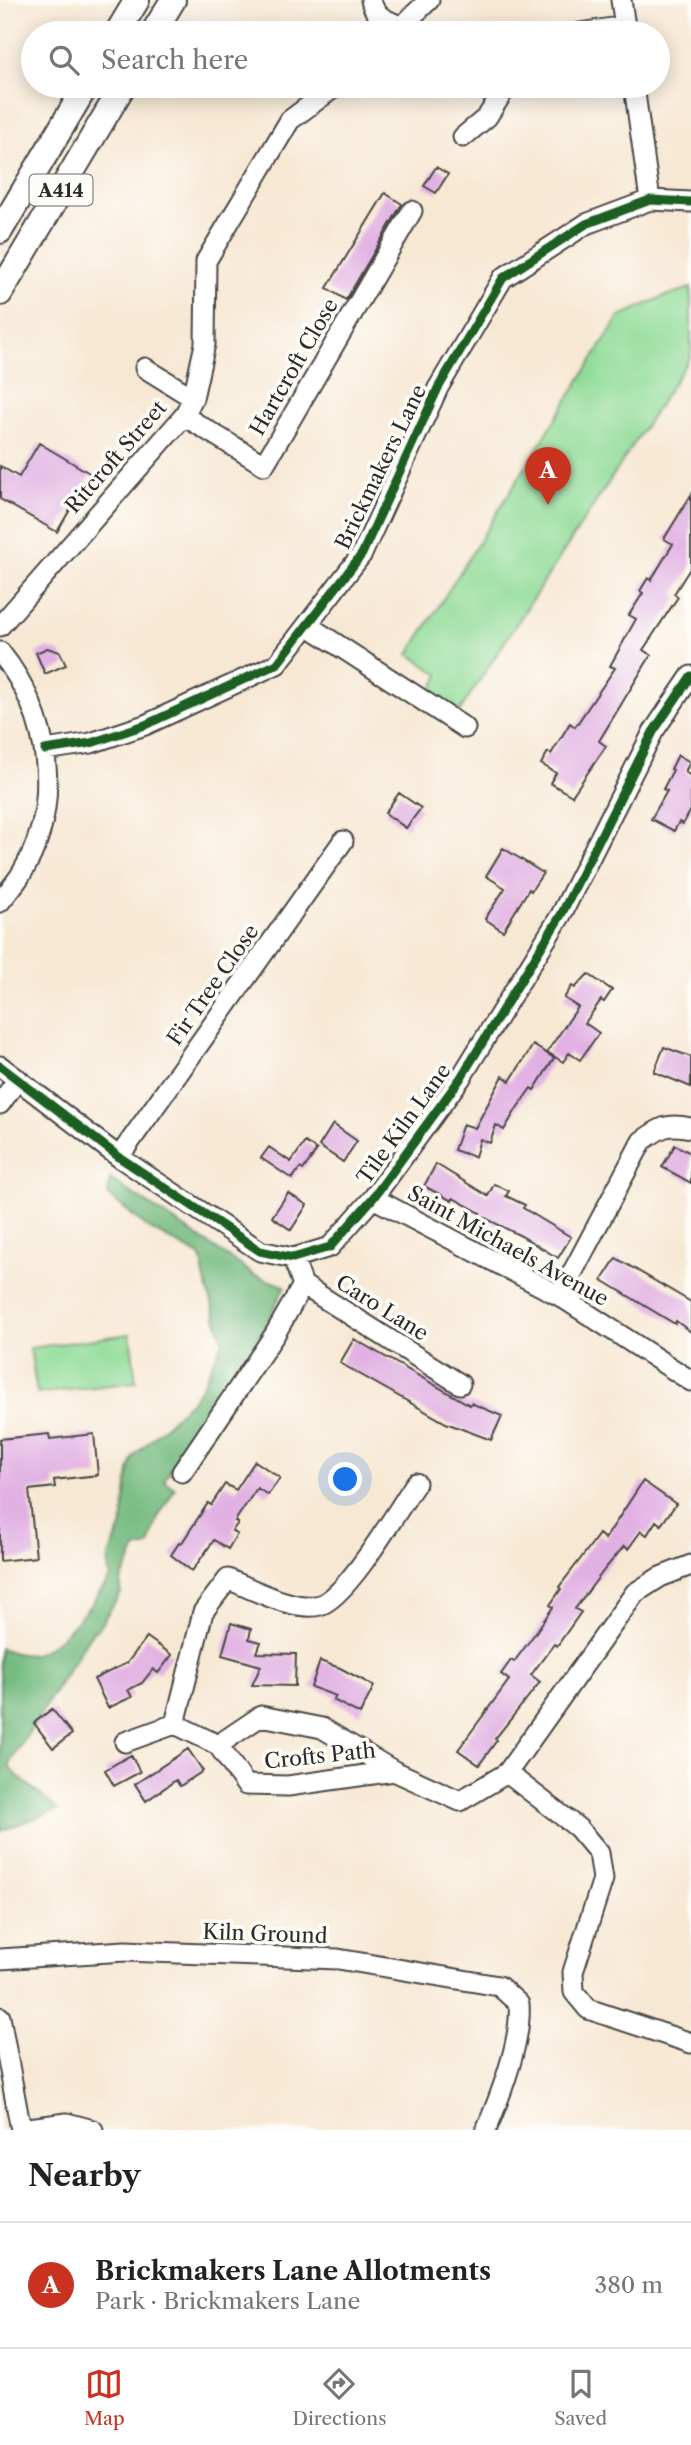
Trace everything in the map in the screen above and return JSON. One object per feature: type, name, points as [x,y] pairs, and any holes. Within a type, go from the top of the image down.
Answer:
[{"type":"main road","points":[[124,21],[137,0]]},
{"type":"main road","points":[[160,21],[173,0]]},
{"type":"main road","name":"A414","points":[[0,231],[79,98]]},
{"type":"main road","name":"A414","points":[[0,293],[115,98]]},
{"type":"street","points":[[371,0],[373,10],[385,21]]},
{"type":"street","points":[[407,21],[429,0]]},
{"type":"street","points":[[621,0],[624,21]]},
{"type":"street","name":"Ritcroft Street","points":[[0,626],[184,416],[193,398],[205,344],[206,261],[290,120],[320,98]]},
{"type":"street","points":[[463,137],[487,117],[500,98]]},
{"type":"street","points":[[636,98],[650,200]]},
{"type":"street","name":"Brickmakers Lane","points":[[45,750],[91,743],[145,726],[277,664],[362,554],[438,388],[503,278],[586,224],[650,200],[691,202]]},
{"type":"street","name":"Hartcroft Close","points":[[184,416],[264,465],[412,211]]},
{"type":"street","points":[[145,368],[193,398]]},
{"type":"street","points":[[307,625],[464,728]]},
{"type":"street","points":[[0,652],[26,689],[37,714],[45,750],[46,805],[35,846],[20,876],[0,902]]},
{"type":"street","name":"Tile Kiln Lane","points":[[0,1066],[119,1157],[260,1251],[293,1258],[330,1247],[373,1198],[460,1079],[561,915],[653,732],[691,676]]},
{"type":"street","name":"Fir Tree Close","points":[[119,1157],[343,841]]},
{"type":"street","points":[[0,1104],[18,1079]]},
{"type":"street","points":[[561,1296],[642,1141],[659,1128],[674,1124],[691,1128]]},
{"type":"street","name":"Saint Michaels Avenue","points":[[373,1198],[561,1296],[691,1381]]},
{"type":"street","name":"Caro Lane","points":[[293,1258],[303,1284],[460,1384]]},
{"type":"street","points":[[182,1472],[275,1334],[303,1284]]},
{"type":"street","points":[[175,1724],[203,1612],[228,1579],[289,1604],[321,1605],[346,1586],[416,1483]]},
{"type":"street","name":"Crofts Path","points":[[394,1772],[288,1786],[246,1785],[218,1745],[261,1716],[322,1728],[394,1772],[460,1801],[507,1773],[635,1593],[660,1577],[691,1565]]},
{"type":"street","points":[[125,1742],[175,1724],[218,1745]]},
{"type":"street","points":[[507,1773],[578,1828],[598,1853],[603,1880],[573,1972],[574,1993],[588,2009],[691,2043]]},
{"type":"street","name":"Kiln Ground","points":[[0,1959],[125,1951],[338,1959],[499,1986],[519,2004],[520,2020],[498,2101],[486,2130]]},
{"type":"street","points":[[0,2017],[21,2129],[67,2123],[93,2130]]},
{"type":"green space","points":[[691,288],[691,356],[457,715],[429,697],[439,675],[409,654],[619,317],[662,297]]},
{"type":"green space","points":[[110,1179],[253,1275],[285,1286],[263,1331],[164,1480],[175,1489],[158,1517],[149,1546],[136,1549],[121,1581],[121,1593],[97,1630],[93,1631],[87,1640],[9,1764],[12,1771],[58,1810],[0,1831],[0,1648],[25,1654],[43,1650],[65,1633],[97,1597],[111,1576],[108,1570],[109,1556],[122,1525],[129,1471],[134,1456],[193,1399],[223,1341],[200,1256],[148,1228],[108,1195]]},
{"type":"green space","points":[[130,1334],[136,1382],[37,1394],[30,1348]]},
{"type":"building","points":[[436,167],[448,174],[436,193],[424,186]]},
{"type":"building","points":[[385,193],[402,204],[346,300],[327,288]]},
{"type":"building","points":[[39,443],[91,474],[57,532],[0,499],[0,466],[19,477]]},
{"type":"building","points":[[691,495],[691,567],[674,594],[678,597],[643,650],[651,655],[599,741],[606,746],[572,796],[550,783],[556,773],[541,764],[548,752],[551,754],[570,723],[575,727],[615,668],[610,666],[636,619],[629,615],[643,593],[640,591],[648,578],[651,580],[673,544],[664,539]]},
{"type":"building","points":[[47,648],[60,652],[66,665],[45,674],[36,653]]},
{"type":"building","points":[[678,755],[690,762],[685,772],[691,776],[691,810],[683,824],[679,822],[674,831],[651,819],[667,791],[663,789]]},
{"type":"building","points":[[399,793],[421,808],[406,828],[385,813]]},
{"type":"building","points":[[503,848],[543,873],[531,891],[529,889],[503,931],[485,919],[505,888],[486,876]]},
{"type":"building","points":[[588,974],[612,990],[604,1002],[601,1000],[585,1023],[599,1033],[580,1060],[569,1053],[563,1062],[547,1052],[578,1007],[564,998],[572,986],[575,988]]},
{"type":"building","points":[[533,1045],[554,1058],[504,1130],[496,1125],[490,1143],[480,1139],[475,1157],[454,1150],[463,1124],[475,1128],[503,1076],[510,1081]]},
{"type":"building","points":[[664,1047],[691,1057],[691,1087],[654,1072]]},
{"type":"building","points":[[333,1124],[357,1141],[343,1162],[319,1146]]},
{"type":"building","points":[[305,1142],[317,1150],[303,1170],[300,1168],[292,1179],[261,1158],[269,1147],[291,1162]]},
{"type":"building","points":[[675,1145],[691,1153],[691,1183],[662,1167]]},
{"type":"building","points":[[436,1164],[488,1196],[494,1184],[509,1191],[506,1196],[525,1205],[523,1208],[571,1237],[558,1258],[453,1198],[452,1201],[424,1186]]},
{"type":"building","points":[[288,1193],[307,1205],[291,1230],[272,1217]]},
{"type":"building","points":[[616,1258],[691,1302],[691,1332],[602,1280]]},
{"type":"building","points":[[354,1339],[470,1405],[471,1403],[502,1416],[491,1440],[446,1423],[340,1363]]},
{"type":"building","points":[[49,1434],[50,1439],[94,1434],[98,1475],[54,1480],[55,1487],[29,1490],[36,1557],[0,1561],[0,1439]]},
{"type":"building","points":[[255,1461],[280,1478],[268,1495],[257,1488],[235,1521],[238,1523],[232,1531],[237,1534],[228,1549],[214,1540],[192,1571],[171,1555],[208,1503],[211,1505],[225,1484],[236,1490]]},
{"type":"building","points":[[643,1481],[676,1504],[661,1525],[656,1521],[647,1535],[641,1531],[628,1549],[624,1546],[604,1570],[575,1609],[581,1612],[557,1646],[554,1644],[531,1675],[540,1682],[495,1739],[497,1740],[479,1765],[458,1750],[509,1680],[501,1674],[511,1660],[514,1662],[553,1607],[550,1605],[561,1589],[559,1587],[599,1534],[605,1539]]},
{"type":"building","points":[[231,1623],[251,1629],[249,1639],[261,1642],[257,1653],[296,1654],[295,1686],[252,1685],[261,1666],[222,1655]]},
{"type":"building","points":[[147,1637],[172,1655],[158,1673],[153,1669],[142,1683],[128,1690],[132,1697],[108,1708],[94,1679],[127,1663]]},
{"type":"building","points":[[320,1661],[374,1686],[360,1714],[333,1700],[336,1696],[311,1687]]},
{"type":"building","points":[[52,1709],[72,1734],[53,1748],[34,1723]]},
{"type":"building","points":[[188,1749],[203,1771],[180,1786],[176,1780],[146,1801],[135,1784]]},
{"type":"building","points":[[131,1755],[140,1772],[114,1786],[105,1770]]},
{"type":"cycle path","points":[[45,750],[91,743],[145,725],[277,664],[362,554],[438,388],[503,278],[586,224],[650,200],[691,202]]},
{"type":"cycle path","points":[[0,1066],[119,1157],[260,1251],[293,1258],[330,1247],[373,1198],[460,1079],[561,915],[653,732],[691,676]]},
{"type":"place","name":"Brickmakers Lane Allotments","points":[[548,505]]}]
